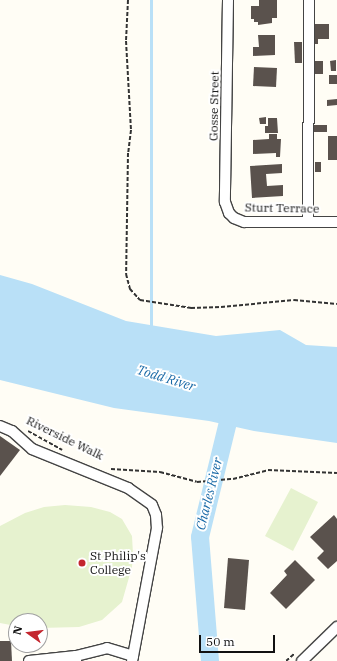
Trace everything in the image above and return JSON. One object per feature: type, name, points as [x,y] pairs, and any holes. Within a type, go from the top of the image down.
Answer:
[{"type":"street","name":"Gosse Street","points":[[228,0],[225,202],[229,213]]},
{"type":"street","points":[[308,222],[309,0]]},
{"type":"street","name":"Sturt Terrace","points":[[229,213],[234,218],[244,222],[337,222]]},
{"type":"street","points":[[0,426],[12,431],[32,449],[128,488],[152,505],[156,515],[157,528],[133,659],[107,648],[76,659],[29,661]]},
{"type":"street","points":[[302,661],[337,627]]},
{"type":"path","points":[[128,0],[126,40],[131,130],[128,153],[126,274],[130,289],[140,300],[191,308],[221,307],[294,300],[337,304]]},
{"type":"path","name":"Riverside Walk","points":[[28,431],[63,450]]},
{"type":"path","name":"Riverside Walk","points":[[109,469],[160,472],[197,482],[232,479],[268,470],[337,473]]},
{"type":"green space","points":[[291,488],[318,502],[293,551],[265,536]]},
{"type":"green space","points":[[65,505],[91,507],[110,512],[122,519],[132,536],[132,567],[122,602],[102,620],[79,627],[48,628],[48,613],[8,613],[8,624],[0,623],[0,526],[25,513],[44,507]]},
{"type":"water","name":"Todd River","points":[[0,275],[32,284],[126,321],[216,336],[280,330],[306,345],[337,347],[337,443],[254,431],[209,421],[114,408],[0,380]]},
{"type":"building","points":[[259,0],[277,0],[277,18],[272,18],[272,23],[258,25],[258,22],[254,22],[254,19],[251,19],[251,6],[259,6]]},
{"type":"building","points":[[314,24],[329,24],[329,39],[318,39],[318,44],[314,44]]},
{"type":"building","points":[[258,35],[275,35],[275,55],[253,56],[253,47],[259,47]]},
{"type":"building","points":[[294,42],[302,42],[302,63],[295,63]]},
{"type":"building","points":[[336,60],[336,71],[331,71],[330,61]]},
{"type":"building","points":[[312,61],[323,61],[323,74],[312,74]]},
{"type":"building","points":[[254,67],[277,68],[276,87],[253,86]]},
{"type":"building","points":[[329,75],[337,75],[337,84],[329,84]]},
{"type":"building","points":[[337,99],[337,105],[327,106],[327,100]]},
{"type":"building","points":[[266,117],[266,124],[260,124],[259,118]]},
{"type":"building","points":[[268,118],[277,118],[278,133],[265,133],[265,126],[268,126]]},
{"type":"building","points":[[312,125],[327,125],[327,132],[312,132]]},
{"type":"building","points":[[269,134],[277,134],[277,139],[281,139],[280,157],[276,157],[276,153],[253,154],[253,140],[269,139]]},
{"type":"building","points":[[328,136],[337,136],[337,160],[328,160]]},
{"type":"building","points":[[315,162],[321,162],[321,172],[315,172]]},
{"type":"building","points":[[282,164],[282,173],[266,174],[267,186],[283,185],[283,196],[252,198],[250,166]]},
{"type":"building","points":[[0,436],[20,450],[0,476]]},
{"type":"building","points":[[334,515],[337,519],[337,561],[328,569],[317,558],[324,551],[310,537]]},
{"type":"building","points":[[228,558],[249,560],[245,610],[224,608]]},
{"type":"building","points":[[295,560],[315,580],[286,609],[270,593],[287,575],[284,571]]},
{"type":"building","points":[[0,641],[8,641],[8,653],[12,653],[12,661],[0,661]]},
{"type":"waterway","points":[[151,0],[151,330]]},
{"type":"waterway","name":"Charles River","points":[[210,661],[200,537],[233,402]]},
{"type":"place","name":"St Philip's College","points":[[82,563]]}]
